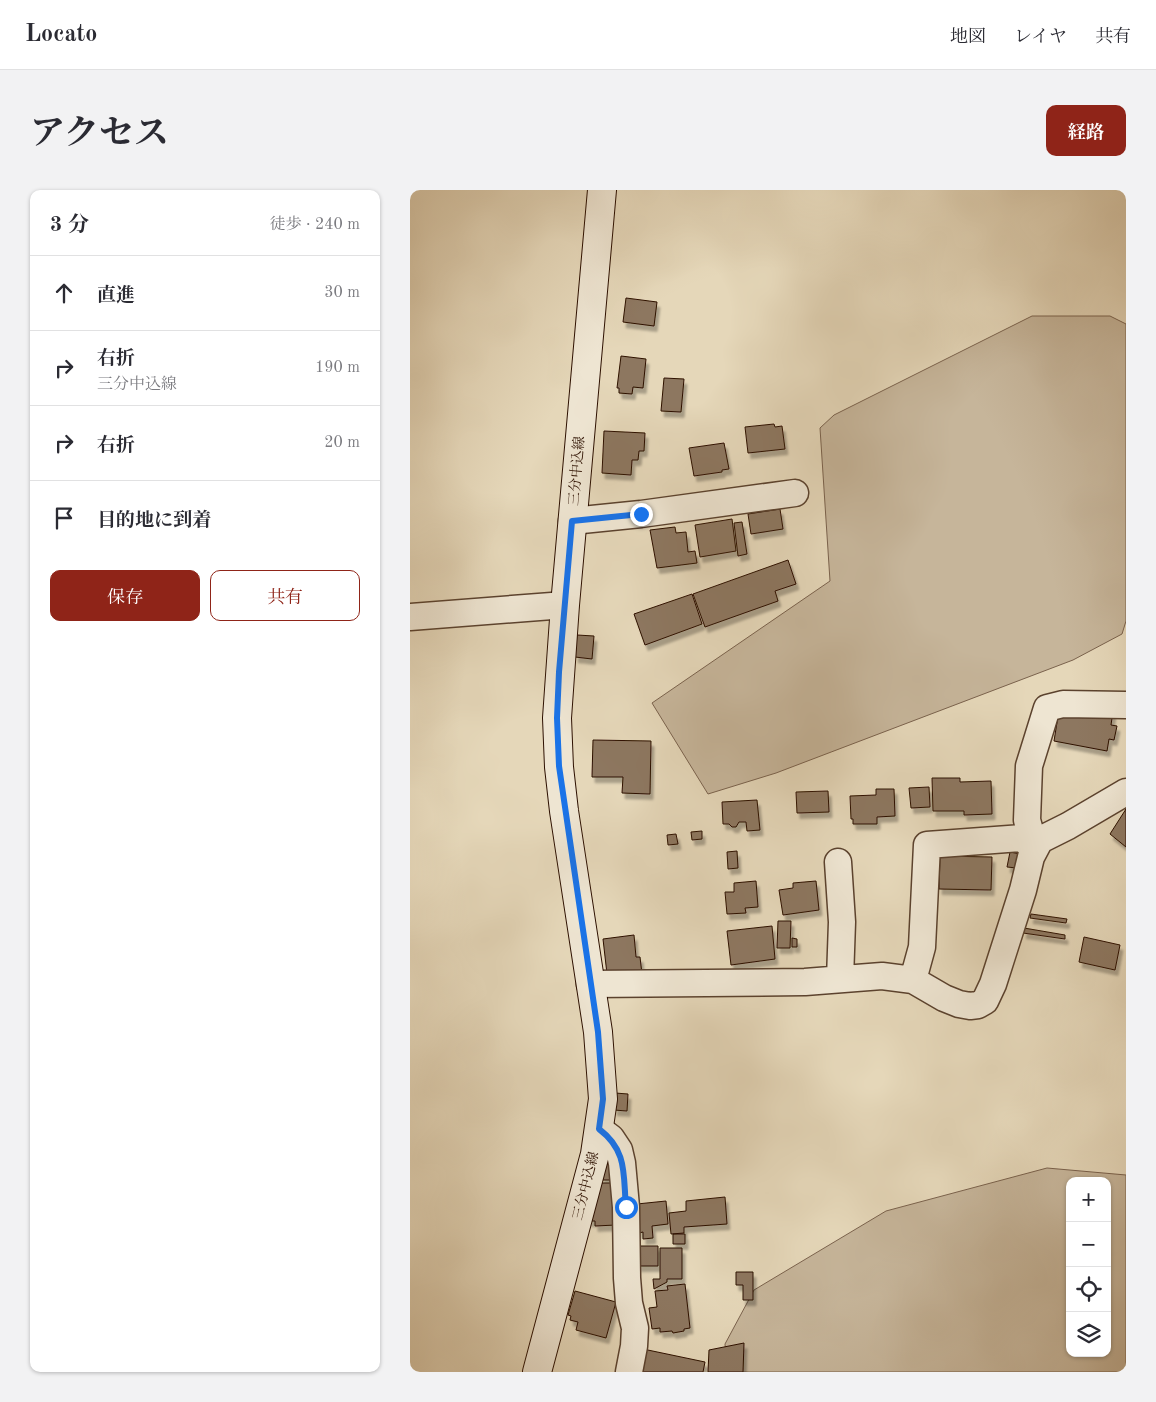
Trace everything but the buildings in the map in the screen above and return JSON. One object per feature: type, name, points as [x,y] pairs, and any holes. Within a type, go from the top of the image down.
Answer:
[{"type":"main road","name":"三分中込線","points":[[537,1372],[595,1154],[603,1099],[598,1032],[559,766],[557,718],[572,521],[602,190]]},
{"type":"street","points":[[572,521],[641,514],[795,493]]},
{"type":"street","points":[[410,617],[565,605]]},
{"type":"street","points":[[1035,849],[1027,820],[1028,766],[1047,708],[1062,704],[1126,705]]},
{"type":"street","points":[[590,984],[805,982],[882,976],[913,980],[958,1004],[978,1005],[985,1001],[995,976],[1023,890],[1027,867],[1040,840],[1126,792]]},
{"type":"street","points":[[913,980],[922,947],[926,845],[1022,838],[1035,849]]},
{"type":"street","points":[[838,862],[842,922],[840,979]]},
{"type":"street","points":[[599,1129],[611,1138],[619,1150],[622,1163],[626,1207],[627,1278],[635,1328],[629,1372]]},
{"type":"shaded area","points":[[1032,316],[1110,316],[1126,324],[1126,621],[1122,634],[1073,660],[776,773],[708,794],[652,703],[830,581],[820,428],[834,415]]},
{"type":"shaded area","points":[[1047,1168],[1126,1175],[1126,1372],[727,1372],[725,1344],[754,1290],[886,1211]]},
{"type":"route","points":[[626,1207],[619,1150],[611,1138],[599,1129],[603,1099],[598,1032],[564,811],[559,766],[557,718],[572,521],[641,514]]}]
